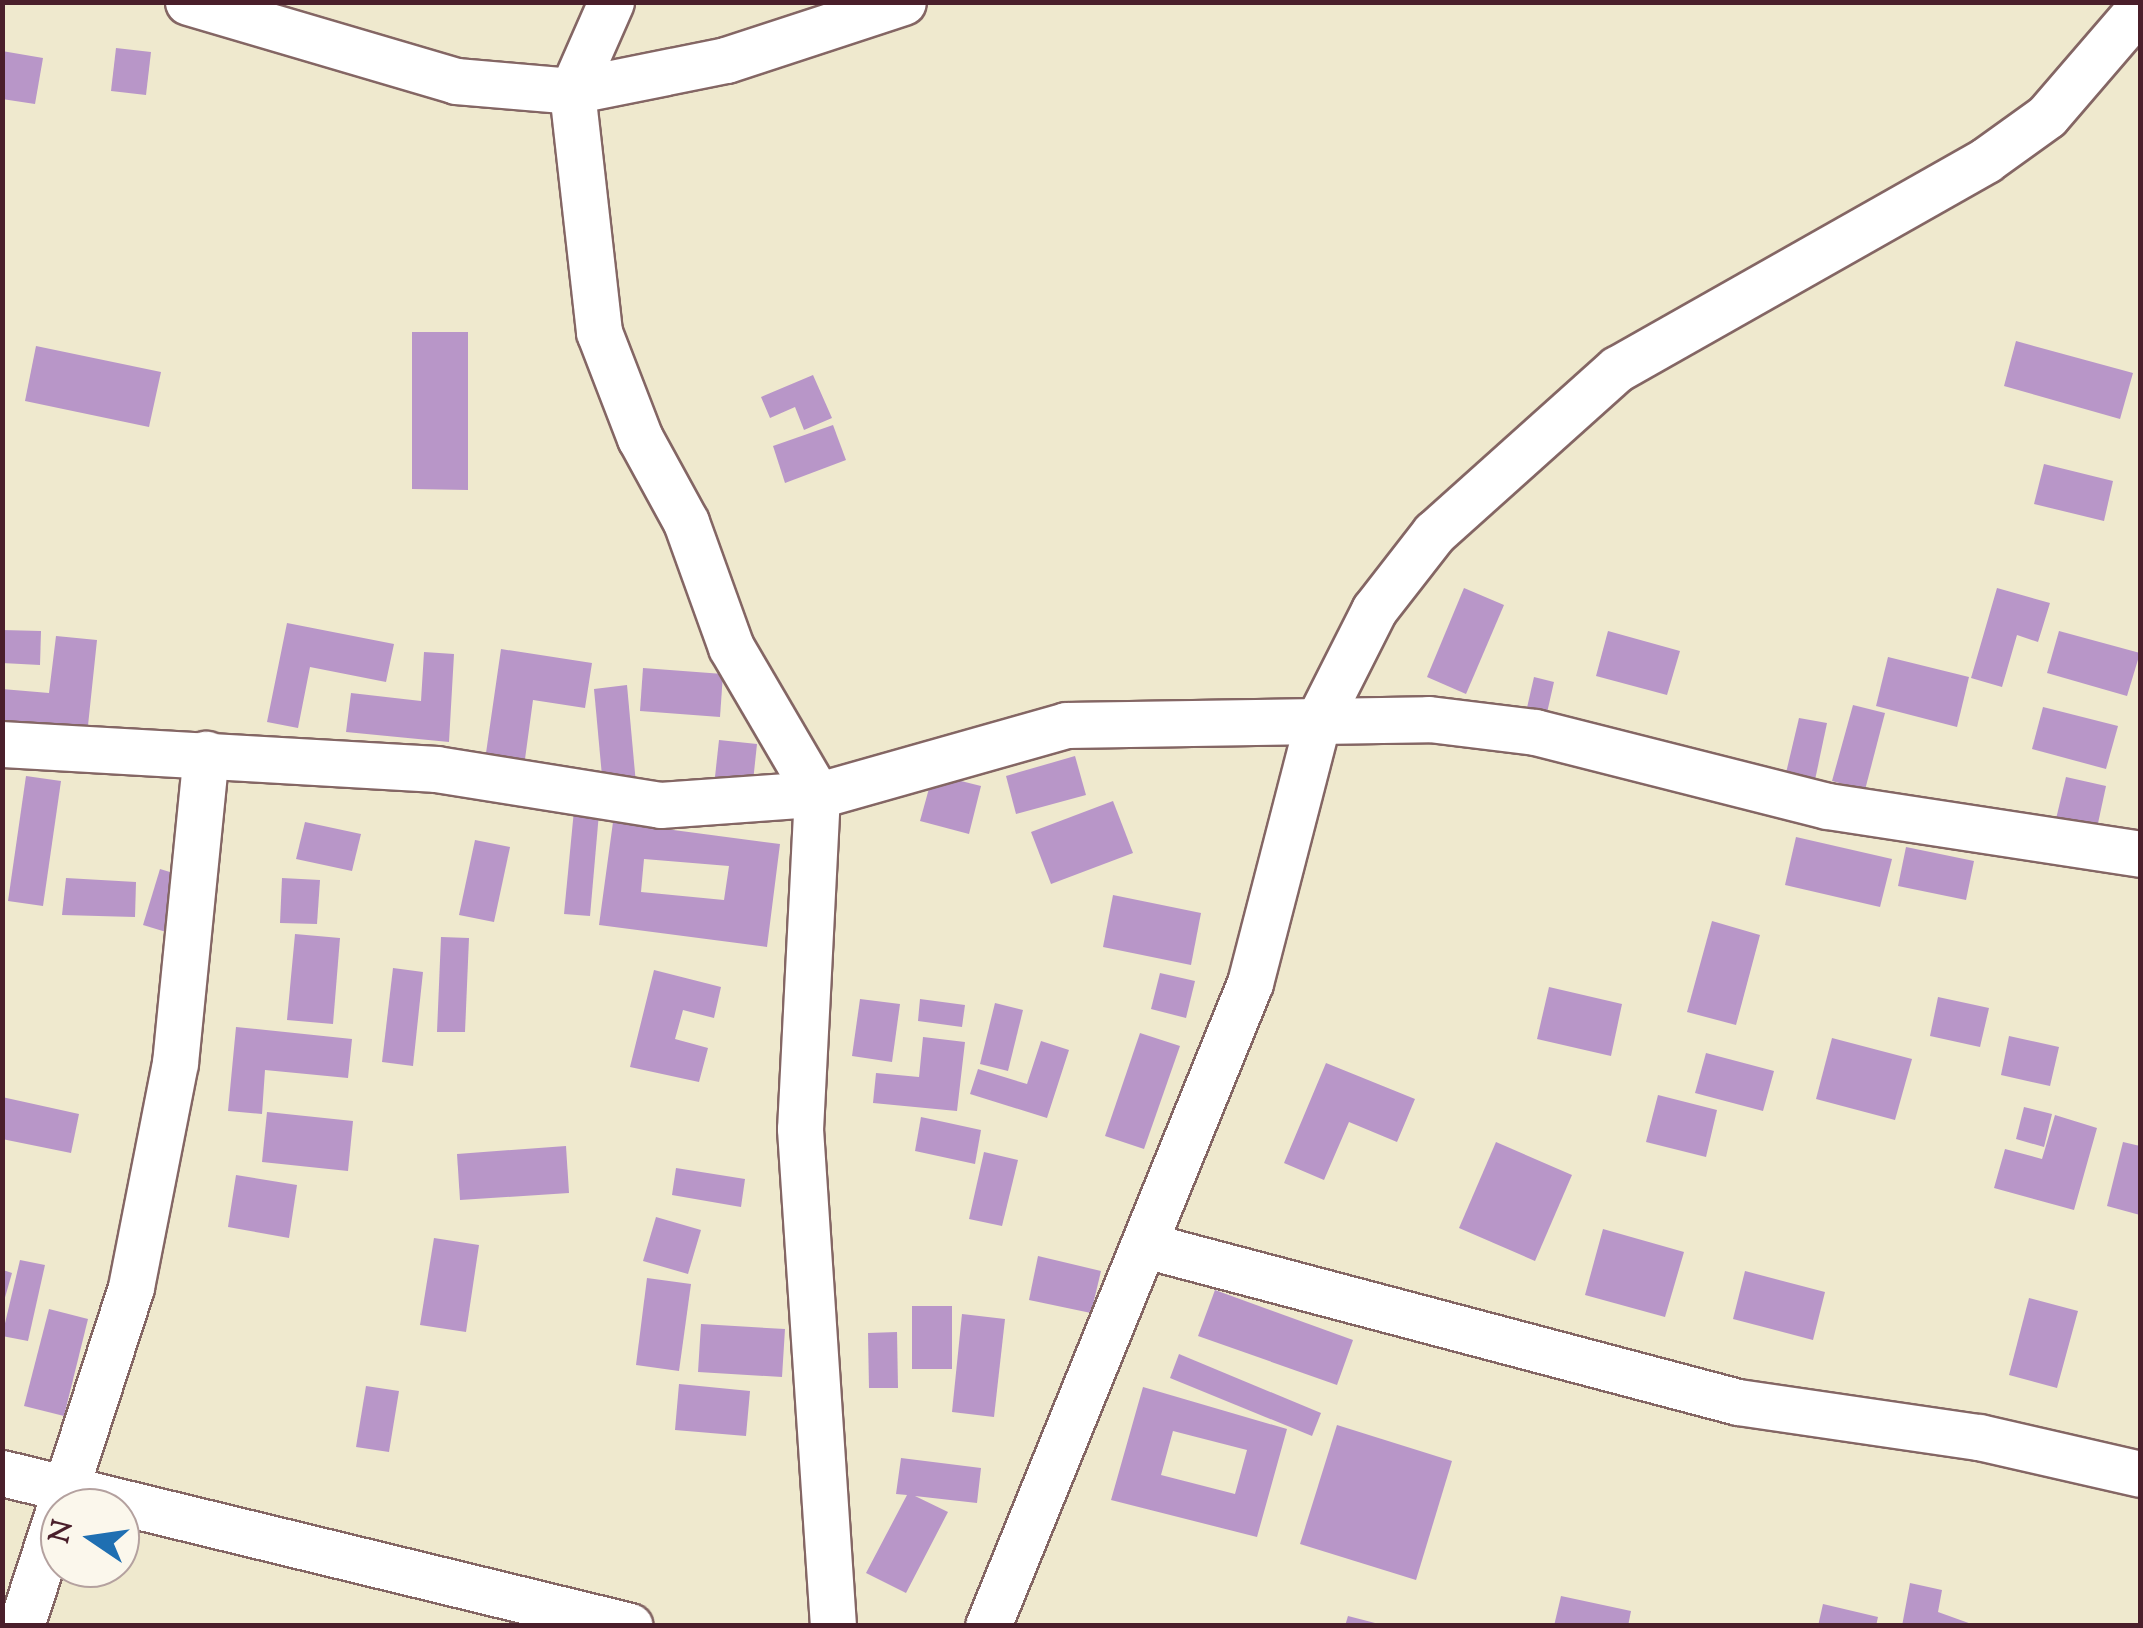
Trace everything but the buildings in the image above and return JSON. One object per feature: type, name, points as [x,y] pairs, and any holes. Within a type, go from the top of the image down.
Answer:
[{"type":"street","points":[[188,2],[456,81],[572,91],[726,60],[903,2]]},
{"type":"street","points":[[611,2],[572,91],[598,332],[614,379],[686,522],[731,647],[817,794],[800,1129],[833,1626]]},
{"type":"street","points":[[988,1626],[1250,983],[1317,723],[1374,610],[1434,533],[1525,444],[1682,328],[1808,268],[1986,160],[2047,116],[2140,8]]},
{"type":"street","points":[[2,744],[436,769],[660,804],[817,794],[1066,726],[1429,719],[1535,732],[1828,806],[2140,854]]},
{"type":"street","points":[[22,1626],[63,1485],[132,1287],[161,1138],[206,754]]},
{"type":"street","points":[[1144,1244],[1738,1402],[1978,1437],[2140,1474]]},
{"type":"street","points":[[2,1473],[630,1626]]}]
